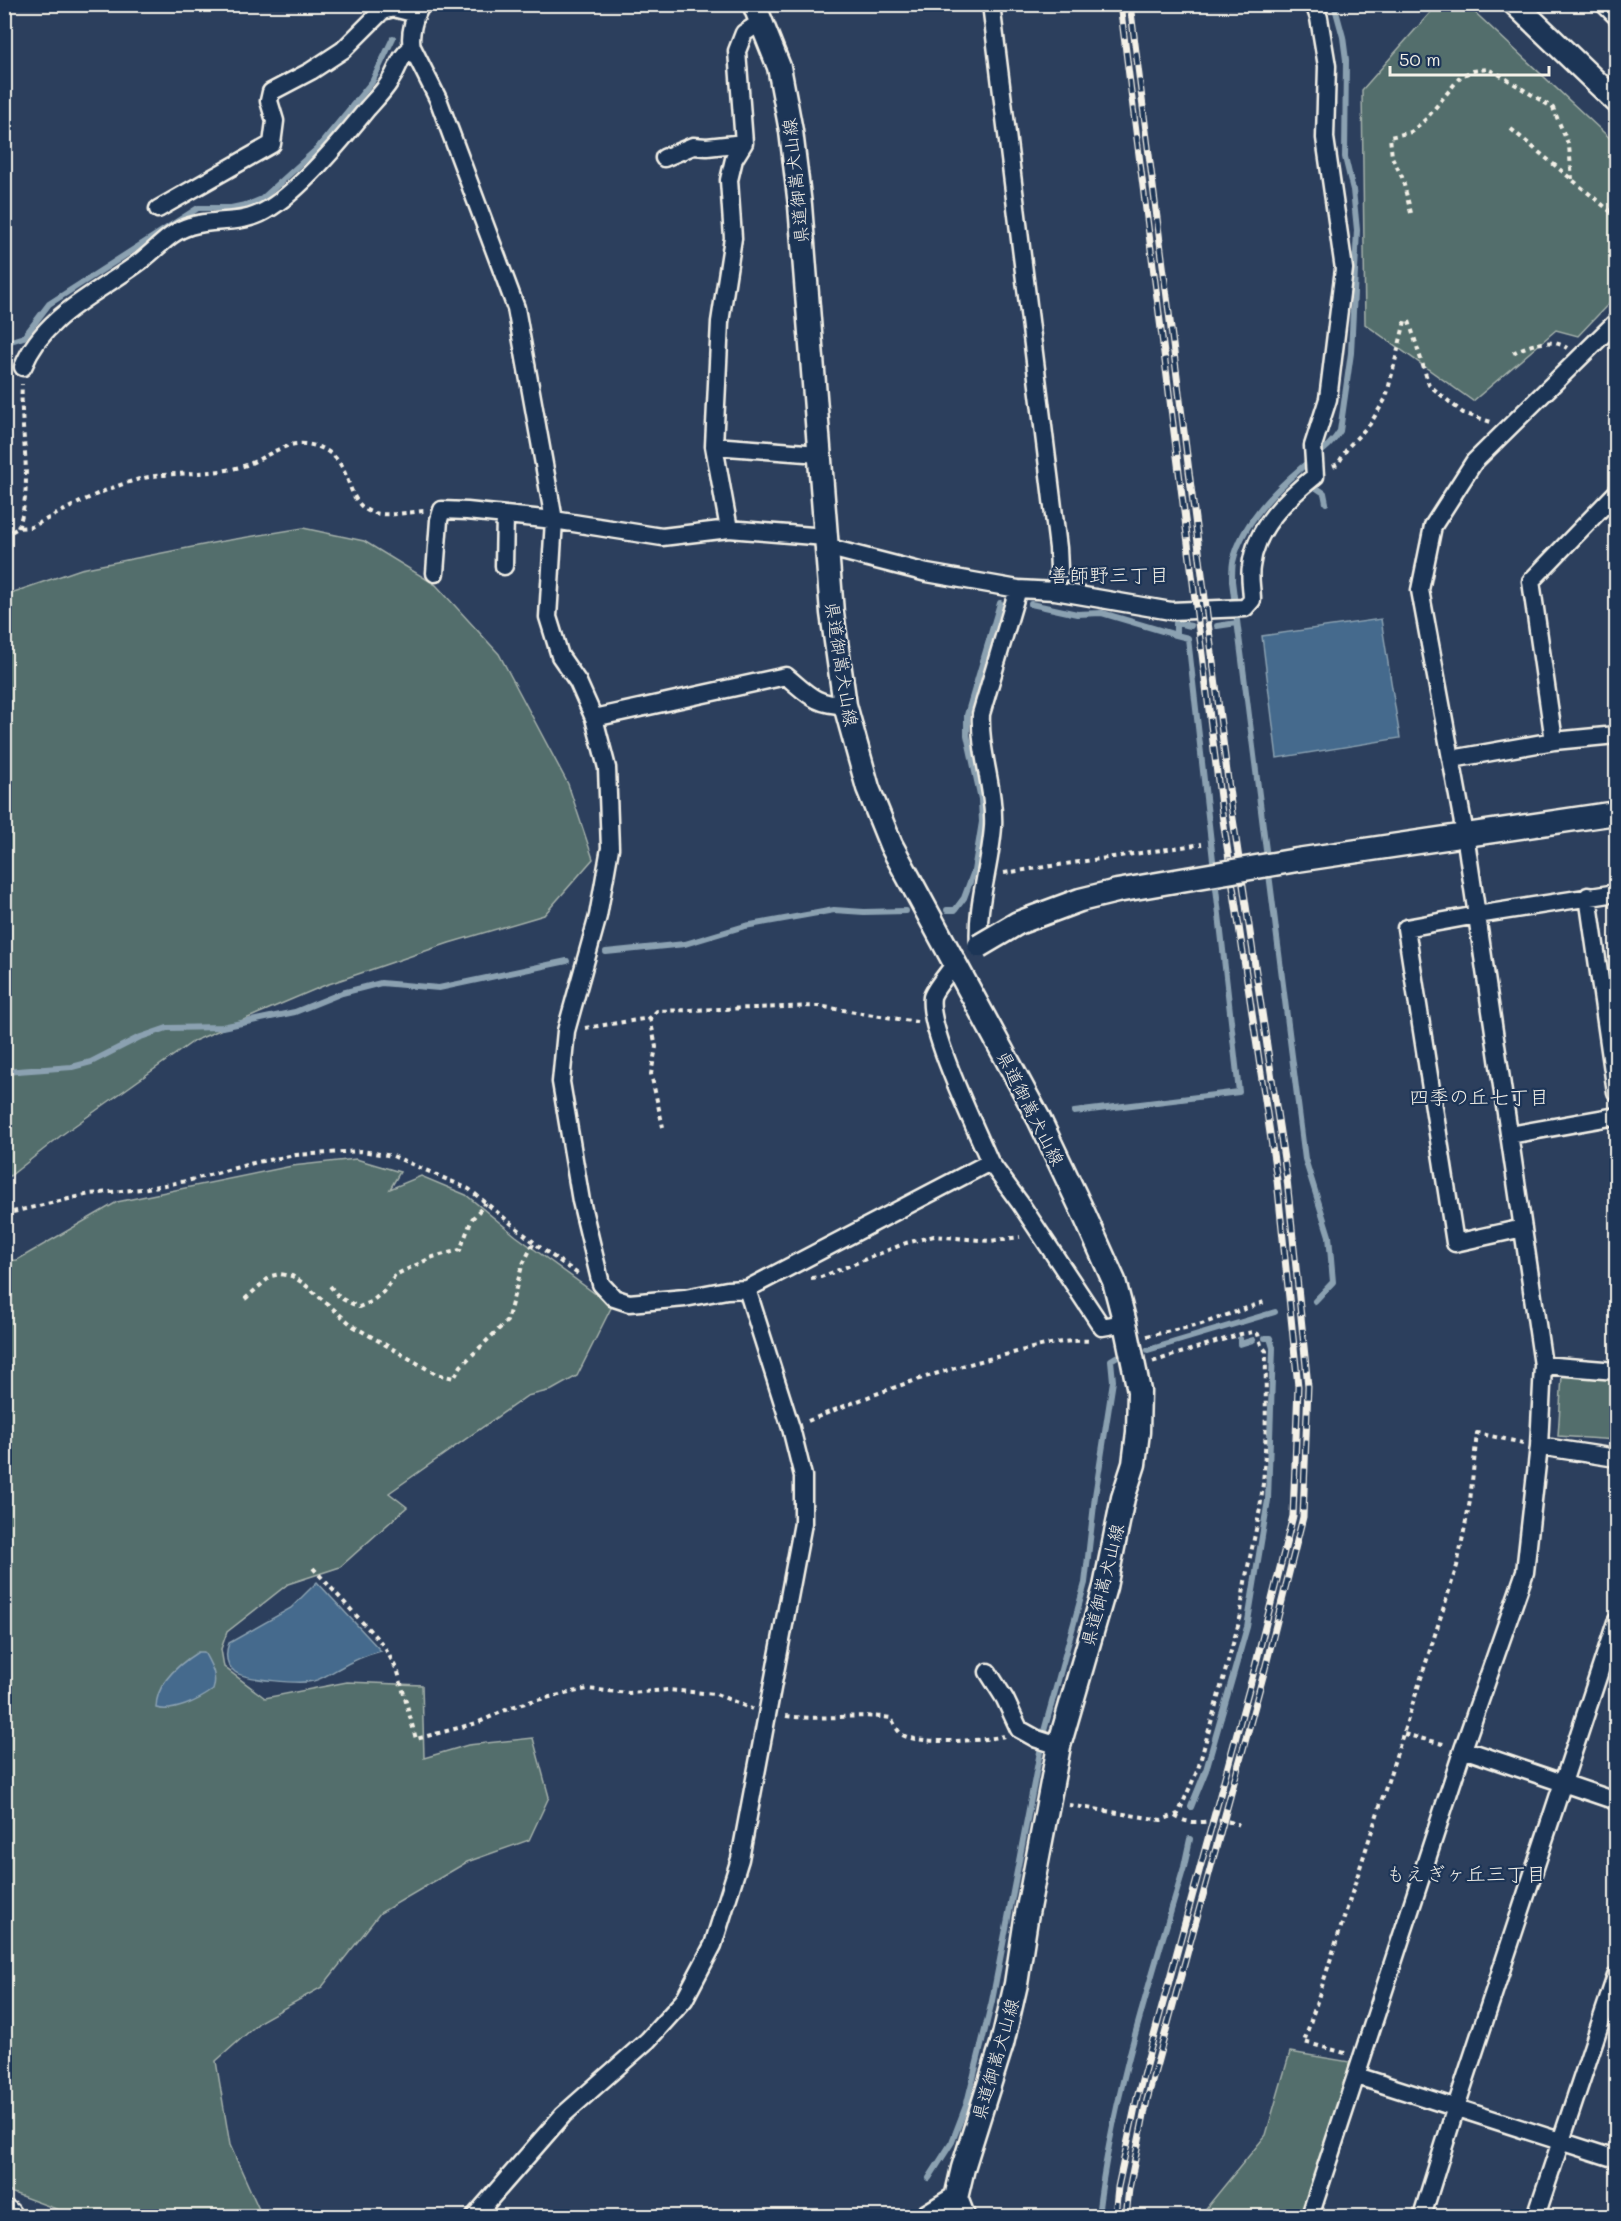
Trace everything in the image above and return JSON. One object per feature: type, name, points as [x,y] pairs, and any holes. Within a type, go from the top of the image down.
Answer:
[{"type":"main road","points":[[1515,4],[1617,101]]},
{"type":"main road","name":"県道御嵩犬山線","points":[[757,13],[779,67],[791,131],[800,205],[832,613],[845,705],[868,788],[891,845],[1039,1119],[1114,1281],[1120,1329],[1134,1366],[1139,1391],[1138,1432],[1134,1464],[1123,1498],[1104,1587],[1057,1746],[1016,1984],[1002,2044],[963,2168],[959,2207]]},
{"type":"main road","points":[[955,963],[1018,923],[1080,900],[1117,891],[1297,860],[1617,813]]},
{"type":"main road","points":[[927,2217],[959,2207]]},
{"type":"street","points":[[991,4],[1058,548],[1059,569],[1055,591]]},
{"type":"street","points":[[435,573],[439,520],[442,510],[554,520],[662,537],[729,529],[826,542],[927,573],[1018,589],[1055,591],[1171,611],[1245,608],[1252,600],[1251,567],[1260,535],[1289,497],[1315,476],[1313,446],[1328,399],[1344,269],[1325,138],[1327,66],[1319,18],[1314,4]]},
{"type":"street","points":[[1604,4],[1617,16]]},
{"type":"street","points":[[158,209],[272,144],[275,121],[269,101],[271,92],[311,71],[343,50],[382,11],[393,8],[420,9],[410,39],[412,47],[438,99],[516,308],[554,520],[548,617],[560,656],[578,682],[594,718],[607,768],[610,848],[598,916],[566,1031],[561,1082],[580,1200],[601,1284],[614,1298],[629,1303],[747,1289],[990,1162]]},
{"type":"street","points":[[729,529],[714,446],[720,322],[733,238],[729,180],[734,159],[744,143],[737,51],[744,33],[757,13]]},
{"type":"street","points":[[23,367],[34,347],[58,317],[142,260],[187,226],[246,219],[264,212],[280,201],[347,134],[391,80],[400,57],[412,47]]},
{"type":"street","points":[[664,158],[693,146],[707,147],[744,143]]},
{"type":"street","points":[[1310,2217],[1462,1749],[1525,1572],[1539,1446],[1543,1365],[1466,834],[1420,590],[1433,526],[1474,462],[1617,322]]},
{"type":"street","points":[[714,446],[819,454]]},
{"type":"street","points":[[1554,741],[1531,581],[1617,494]]},
{"type":"street","points":[[504,566],[505,515]]},
{"type":"street","points":[[979,946],[978,921],[993,828],[992,797],[980,735],[981,714],[1018,589]]},
{"type":"street","points":[[594,718],[786,676],[826,705],[845,705]]},
{"type":"street","points":[[1452,759],[1554,741],[1617,735]]},
{"type":"street","points":[[1523,1228],[1455,1243],[1406,928],[1617,893]]},
{"type":"street","points":[[1588,896],[1617,1092]]},
{"type":"street","points":[[955,963],[932,996],[935,1025],[957,1085],[990,1162],[1102,1327],[1120,1329]]},
{"type":"street","points":[[1510,1135],[1617,1116]]},
{"type":"street","points":[[475,2217],[563,2115],[648,2040],[684,2000],[713,1945],[740,1859],[802,1523],[803,1476],[791,1428],[747,1289]]},
{"type":"street","points":[[1543,1365],[1617,1371]]},
{"type":"street","points":[[1539,1446],[1617,1458]]},
{"type":"street","points":[[1422,2217],[1456,2107],[1617,1622]]},
{"type":"street","points":[[988,1672],[1005,1699],[1019,1729],[1036,1739],[1057,1746]]},
{"type":"street","points":[[1462,1749],[1563,1785],[1617,1801]]},
{"type":"street","points":[[1536,2217],[1617,1976]]},
{"type":"street","points":[[1357,2076],[1617,2159]]},
{"type":"path","points":[[1411,213],[1402,177],[1392,158],[1390,137],[1411,132],[1426,119],[1461,76],[1473,71],[1487,69],[1500,75],[1553,108],[1569,146],[1572,180]]},
{"type":"path","points":[[1511,129],[1617,216]]},
{"type":"path","points":[[1315,476],[1338,464],[1348,447],[1370,424],[1386,398],[1405,321],[1409,321],[1429,385],[1463,412],[1508,428]]},
{"type":"path","points":[[1513,353],[1527,346],[1548,343],[1564,345],[1579,358]]},
{"type":"path","points":[[18,528],[26,498],[21,402],[23,367]]},
{"type":"path","points":[[4,536],[18,528],[31,527],[111,488],[146,477],[211,473],[241,467],[289,444],[309,444],[331,453],[341,465],[356,497],[366,510],[381,514],[442,510]]},
{"type":"path","points":[[985,873],[997,874],[1202,844]]},
{"type":"path","points":[[566,1031],[650,1018],[657,1011],[818,1006],[935,1025]]},
{"type":"path","points":[[650,1018],[656,1047],[651,1074],[663,1127]]},
{"type":"path","points":[[4,1214],[90,1194],[142,1189],[187,1181],[257,1162],[296,1155],[361,1151],[393,1156],[469,1189],[583,1278],[599,1275]]},
{"type":"path","points":[[330,1286],[340,1298],[359,1307],[371,1302],[383,1292],[395,1275],[433,1257],[460,1250],[472,1219],[486,1203]]},
{"type":"path","points":[[787,1268],[792,1275],[801,1279],[821,1276],[906,1243],[934,1236],[990,1241],[1019,1238],[1037,1229]]},
{"type":"path","points":[[245,1299],[271,1276],[280,1274],[292,1276],[353,1326],[436,1374],[454,1378],[461,1366],[507,1321],[522,1266],[534,1242]]},
{"type":"path","points":[[791,1428],[904,1383],[995,1357],[1077,1340],[1107,1341],[1120,1329],[1181,1330],[1267,1301]]},
{"type":"path","points":[[1049,1802],[1161,1820],[1178,1814],[1198,1769],[1241,1615],[1243,1589],[1259,1514],[1265,1432],[1266,1352],[1260,1345],[1258,1335],[1253,1332],[1134,1366]]},
{"type":"path","points":[[1347,2054],[1304,2042],[1457,1566],[1470,1501],[1477,1433],[1539,1446]]},
{"type":"path","points":[[313,1568],[384,1646],[398,1672],[416,1738],[477,1723],[532,1701],[587,1689],[629,1693],[668,1690],[716,1694],[755,1710],[808,1719],[869,1715],[891,1718],[901,1734],[911,1738],[980,1740],[1003,1737],[1019,1729]]},
{"type":"path","points":[[1404,1734],[1443,1744]]},
{"type":"path","points":[[1175,1815],[1186,1823],[1227,1819],[1239,1825]]},
{"type":"green space","points":[[1437,5],[1467,5],[1616,144],[1616,296],[1578,336],[1556,330],[1473,401],[1365,324],[1362,90]]},
{"type":"green space","points":[[303,528],[364,541],[436,585],[499,654],[568,784],[593,859],[544,915],[449,943],[323,986],[194,1041],[63,1134],[5,1180],[5,595],[81,569]]},
{"type":"green space","points":[[356,1159],[400,1172],[390,1189],[421,1176],[466,1195],[516,1236],[612,1306],[577,1376],[552,1390],[527,1396],[389,1493],[407,1507],[340,1567],[288,1584],[227,1632],[221,1649],[224,1667],[265,1698],[347,1682],[422,1685],[424,1758],[468,1745],[533,1738],[549,1797],[529,1840],[467,1862],[380,1913],[322,1987],[261,2021],[216,2061],[230,2145],[262,2216],[75,2216],[5,2190],[4,1261],[17,1260],[117,1202],[292,1166]]},
{"type":"green space","points":[[1562,1376],[1616,1380],[1616,1440],[1558,1436]]},
{"type":"green space","points":[[1290,2052],[1350,2062],[1304,2216],[1218,2216],[1203,2212],[1266,2135]]},
{"type":"water","points":[[1381,619],[1400,738],[1277,758],[1262,636]]},
{"type":"water","points":[[317,1582],[381,1651],[313,1681],[286,1682],[261,1679],[235,1672],[229,1666],[227,1659],[229,1643],[291,1608]]},
{"type":"water","points":[[198,1652],[204,1652],[211,1666],[215,1680],[213,1690],[185,1705],[170,1709],[156,1708],[164,1682],[176,1668]]},
{"type":"waterway","points":[[1315,1301],[1333,1282],[1329,1236],[1305,1159],[1232,576],[1237,549],[1259,511],[1290,478],[1332,442],[1340,431],[1351,353],[1357,230],[1353,190],[1345,157],[1346,60],[1343,37],[1334,4]]},
{"type":"waterway","points":[[4,343],[24,337],[49,304],[198,208],[231,208],[262,199],[317,149],[372,82],[393,38]]},
{"type":"waterway","points":[[1315,487],[1324,493],[1326,503]]},
{"type":"waterway","points":[[947,910],[955,910],[964,898],[974,871],[982,822],[981,799],[967,735],[967,715],[1000,603]]},
{"type":"waterway","points":[[1031,604],[1077,614],[1102,613],[1176,635]]},
{"type":"waterway","points":[[1191,626],[1176,623],[1176,635],[1188,638],[1214,869]]},
{"type":"waterway","points":[[1217,626],[1237,623]]},
{"type":"waterway","points":[[1074,1112],[1239,1092],[1215,879]]},
{"type":"waterway","points":[[606,952],[685,944],[745,926],[834,910],[906,911]]},
{"type":"waterway","points":[[4,1072],[72,1067],[91,1062],[138,1038],[167,1028],[222,1027],[295,1012],[342,993],[381,983],[439,988],[567,961]]},
{"type":"waterway","points":[[1148,1350],[1275,1312]]},
{"type":"waterway","points":[[1191,1807],[1206,1770],[1247,1627],[1268,1500],[1273,1348],[1270,1338],[1265,1338]]},
{"type":"waterway","points":[[1240,1339],[1240,1344],[1253,1340]]},
{"type":"waterway","points":[[929,2178],[952,2142],[967,2103],[992,2001],[1044,1731],[1085,1583],[1095,1496],[1113,1381],[1111,1360],[1116,1357]]},
{"type":"waterway","points":[[1098,2216],[1104,2172],[1122,2084],[1190,1839]]},
{"type":"railway","points":[[1115,2216],[1118,2187],[1137,2098],[1255,1667],[1293,1516],[1298,1386],[1277,1180],[1222,813],[1120,4]]},
{"type":"railway","points":[[1126,2216],[1129,2189],[1147,2100],[1265,1669],[1303,1517],[1308,1386],[1287,1179],[1232,812],[1130,4]]},
{"type":"district","name":"善師野三丁目","points":[[1109,574]]},
{"type":"district","name":"四季の丘七丁目","points":[[1479,1096]]},
{"type":"district","name":"もえぎヶ丘三丁目","points":[[1466,1873]]}]
